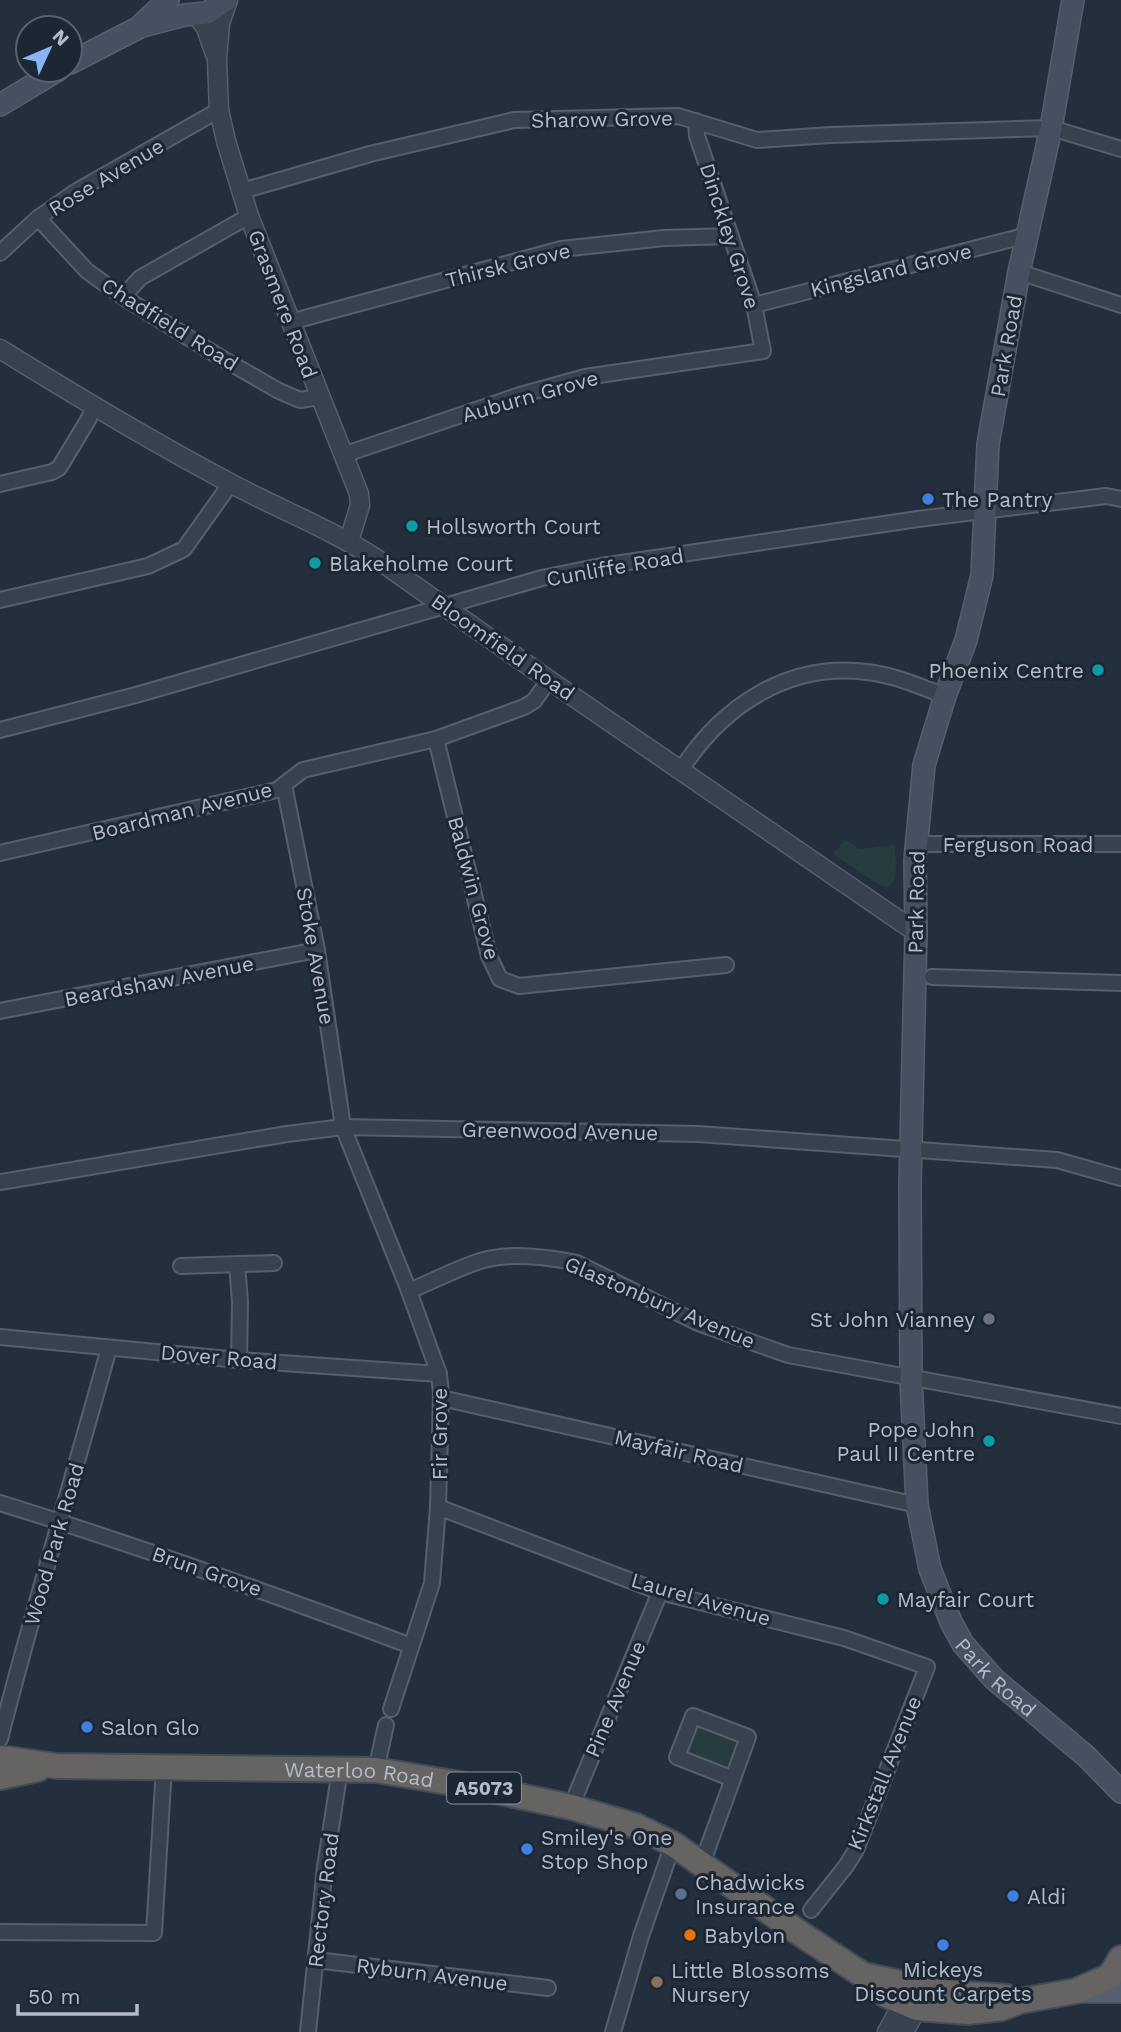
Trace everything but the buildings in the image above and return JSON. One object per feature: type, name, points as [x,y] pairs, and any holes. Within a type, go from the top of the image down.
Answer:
[{"type":"highway","name":"Waterloo Road","points":[[0,1758],[56,1766],[376,1770],[477,1787],[570,1807],[636,1826],[673,1844],[863,1975],[886,1995],[915,1997],[968,2012],[1002,2008],[1020,2001],[1118,1982]]},
{"type":"highway","name":"Waterloo Road","points":[[0,1777],[56,1766]]},
{"type":"main road","points":[[138,27],[168,0]]},
{"type":"main road","points":[[84,56],[138,27],[189,9],[214,10],[227,0]]},
{"type":"main road","name":"Park Road","points":[[1073,0],[1051,128],[1019,272],[988,444],[982,575],[966,640],[924,765],[916,844],[911,1149],[911,1378],[917,1505],[930,1569],[963,1644],[1010,1694],[1087,1756],[1121,1791]]},
{"type":"main road","points":[[0,105],[35,84]]},
{"type":"main road","name":"Park Road","points":[[1087,1756],[1121,1775]]},
{"type":"street","name":"Grasmere Road","points":[[227,0],[220,23],[217,60],[219,110],[249,216],[318,397],[359,494],[360,505],[349,541]]},
{"type":"street","name":"Grasmere Road","points":[[189,9],[206,28],[217,60]]},
{"type":"street","name":"Rose Avenue","points":[[0,253],[38,218],[75,192],[219,110]]},
{"type":"street","name":"Sharow Grove","points":[[242,191],[370,154],[514,120],[678,116],[757,140],[1051,128],[1121,149]]},
{"type":"street","name":"Dinckley Grove","points":[[696,121],[697,136],[754,305],[763,351]]},
{"type":"street","points":[[123,297],[140,278],[249,216]]},
{"type":"street","name":"Chadfield Road","points":[[38,218],[87,271],[123,297],[279,391],[300,400],[318,397]]},
{"type":"street","name":"Kingsland Grove","points":[[754,305],[1028,235]]},
{"type":"street","name":"Thirsk Grove","points":[[290,321],[561,249],[664,238],[731,236]]},
{"type":"street","points":[[1019,272],[1121,306]]},
{"type":"street","name":"Bloomfield Road","points":[[0,349],[94,407],[231,483],[349,541],[916,932]]},
{"type":"street","name":"Auburn Grove","points":[[343,455],[520,395],[585,377],[763,351]]},
{"type":"street","points":[[0,484],[59,468],[94,407]]},
{"type":"street","points":[[0,600],[148,566],[184,549],[231,483]]},
{"type":"street","name":"Cunliffe Road","points":[[0,730],[136,695],[542,578],[601,566],[985,510],[1106,496],[1121,499]]},
{"type":"street","points":[[681,769],[694,749],[739,707],[762,690],[793,679],[838,670],[870,672],[899,678],[945,696]]},
{"type":"street","name":"Boardman Avenue","points":[[0,853],[268,792],[284,785],[303,770],[436,739],[524,707],[534,701],[549,680]]},
{"type":"street","name":"Baldwin Grove","points":[[436,739],[489,956],[500,978],[519,986],[726,965]]},
{"type":"street","name":"Stoke Avenue","points":[[284,785],[317,950],[343,1127]]},
{"type":"street","name":"Ferguson Road","points":[[916,844],[1121,844]]},
{"type":"street","name":"Beardshaw Avenue","points":[[0,1012],[317,950]]},
{"type":"street","points":[[932,977],[1121,983]]},
{"type":"street","name":"Greenwood Avenue","points":[[0,1182],[287,1133],[343,1127],[698,1134],[1057,1160],[1121,1178]]},
{"type":"street","name":"Fir Grove","points":[[343,1127],[410,1291],[439,1374],[441,1398],[438,1507],[432,1583],[391,1709]]},
{"type":"street","name":"Glastonbury Avenue","points":[[410,1291],[482,1260],[531,1256],[556,1258],[577,1263],[698,1323],[788,1355],[1121,1416]]},
{"type":"street","points":[[181,1266],[274,1263]]},
{"type":"street","points":[[237,1264],[240,1301],[239,1360]]},
{"type":"street","name":"Dover Road","points":[[0,1337],[239,1360],[439,1374]]},
{"type":"street","name":"Wood Park Road","points":[[0,1740],[21,1654],[109,1348]]},
{"type":"street","name":"Mayfair Road","points":[[441,1398],[917,1505]]},
{"type":"street","name":"Brun Grove","points":[[0,1503],[261,1589],[411,1646]]},
{"type":"street","name":"Laurel Avenue","points":[[438,1507],[660,1592],[844,1638],[927,1667]]},
{"type":"street","name":"Pine Avenue","points":[[570,1807],[660,1592]]},
{"type":"street","name":"Kirkstall Avenue","points":[[811,1910],[856,1850],[927,1667]]},
{"type":"street","points":[[702,1864],[733,1779],[748,1737],[693,1716],[677,1757],[733,1779]]},
{"type":"street","points":[[376,1770],[386,1725]]},
{"type":"street","points":[[0,1932],[154,1933],[164,1767]]},
{"type":"street","name":"Rectory Road","points":[[308,2032],[325,1867],[340,1769]]},
{"type":"street","points":[[613,2032],[641,1936],[673,1844]]},
{"type":"street","name":"Ryburn Avenue","points":[[316,1960],[548,1988]]},
{"type":"street","points":[[887,2032],[915,1997]]},
{"type":"street","points":[[904,2032],[915,1997]]},
{"type":"green space","points":[[845,840],[860,849],[895,845],[896,875],[891,885],[885,887],[878,884],[833,854]]},
{"type":"green space","points":[[693,1716],[748,1737],[733,1779],[677,1757]]},
{"type":"place","name":"The Pantry","points":[[928,499]]},
{"type":"place","name":"Hollsworth Court","points":[[412,526]]},
{"type":"place","name":"Blakeholme Court","points":[[315,563]]},
{"type":"place","name":"Phoenix Centre","points":[[1098,670]]},
{"type":"place","name":"St John Vianney","points":[[989,1319]]},
{"type":"place","name":"Pope John Paul II Centre","points":[[989,1441]]},
{"type":"place","name":"Mayfair Court","points":[[883,1599]]},
{"type":"place","name":"Salon Glo","points":[[87,1727]]},
{"type":"place","name":"Smiley's One Stop Shop","points":[[527,1849]]},
{"type":"place","name":"Chadwicks Insurance","points":[[681,1894]]},
{"type":"place","name":"Aldi","points":[[1013,1896]]},
{"type":"place","name":"Babylon","points":[[690,1935]]},
{"type":"place","name":"Mickeys Discount Carpets","points":[[943,1945]]},
{"type":"place","name":"Little Blossoms Nursery","points":[[657,1982]]}]
